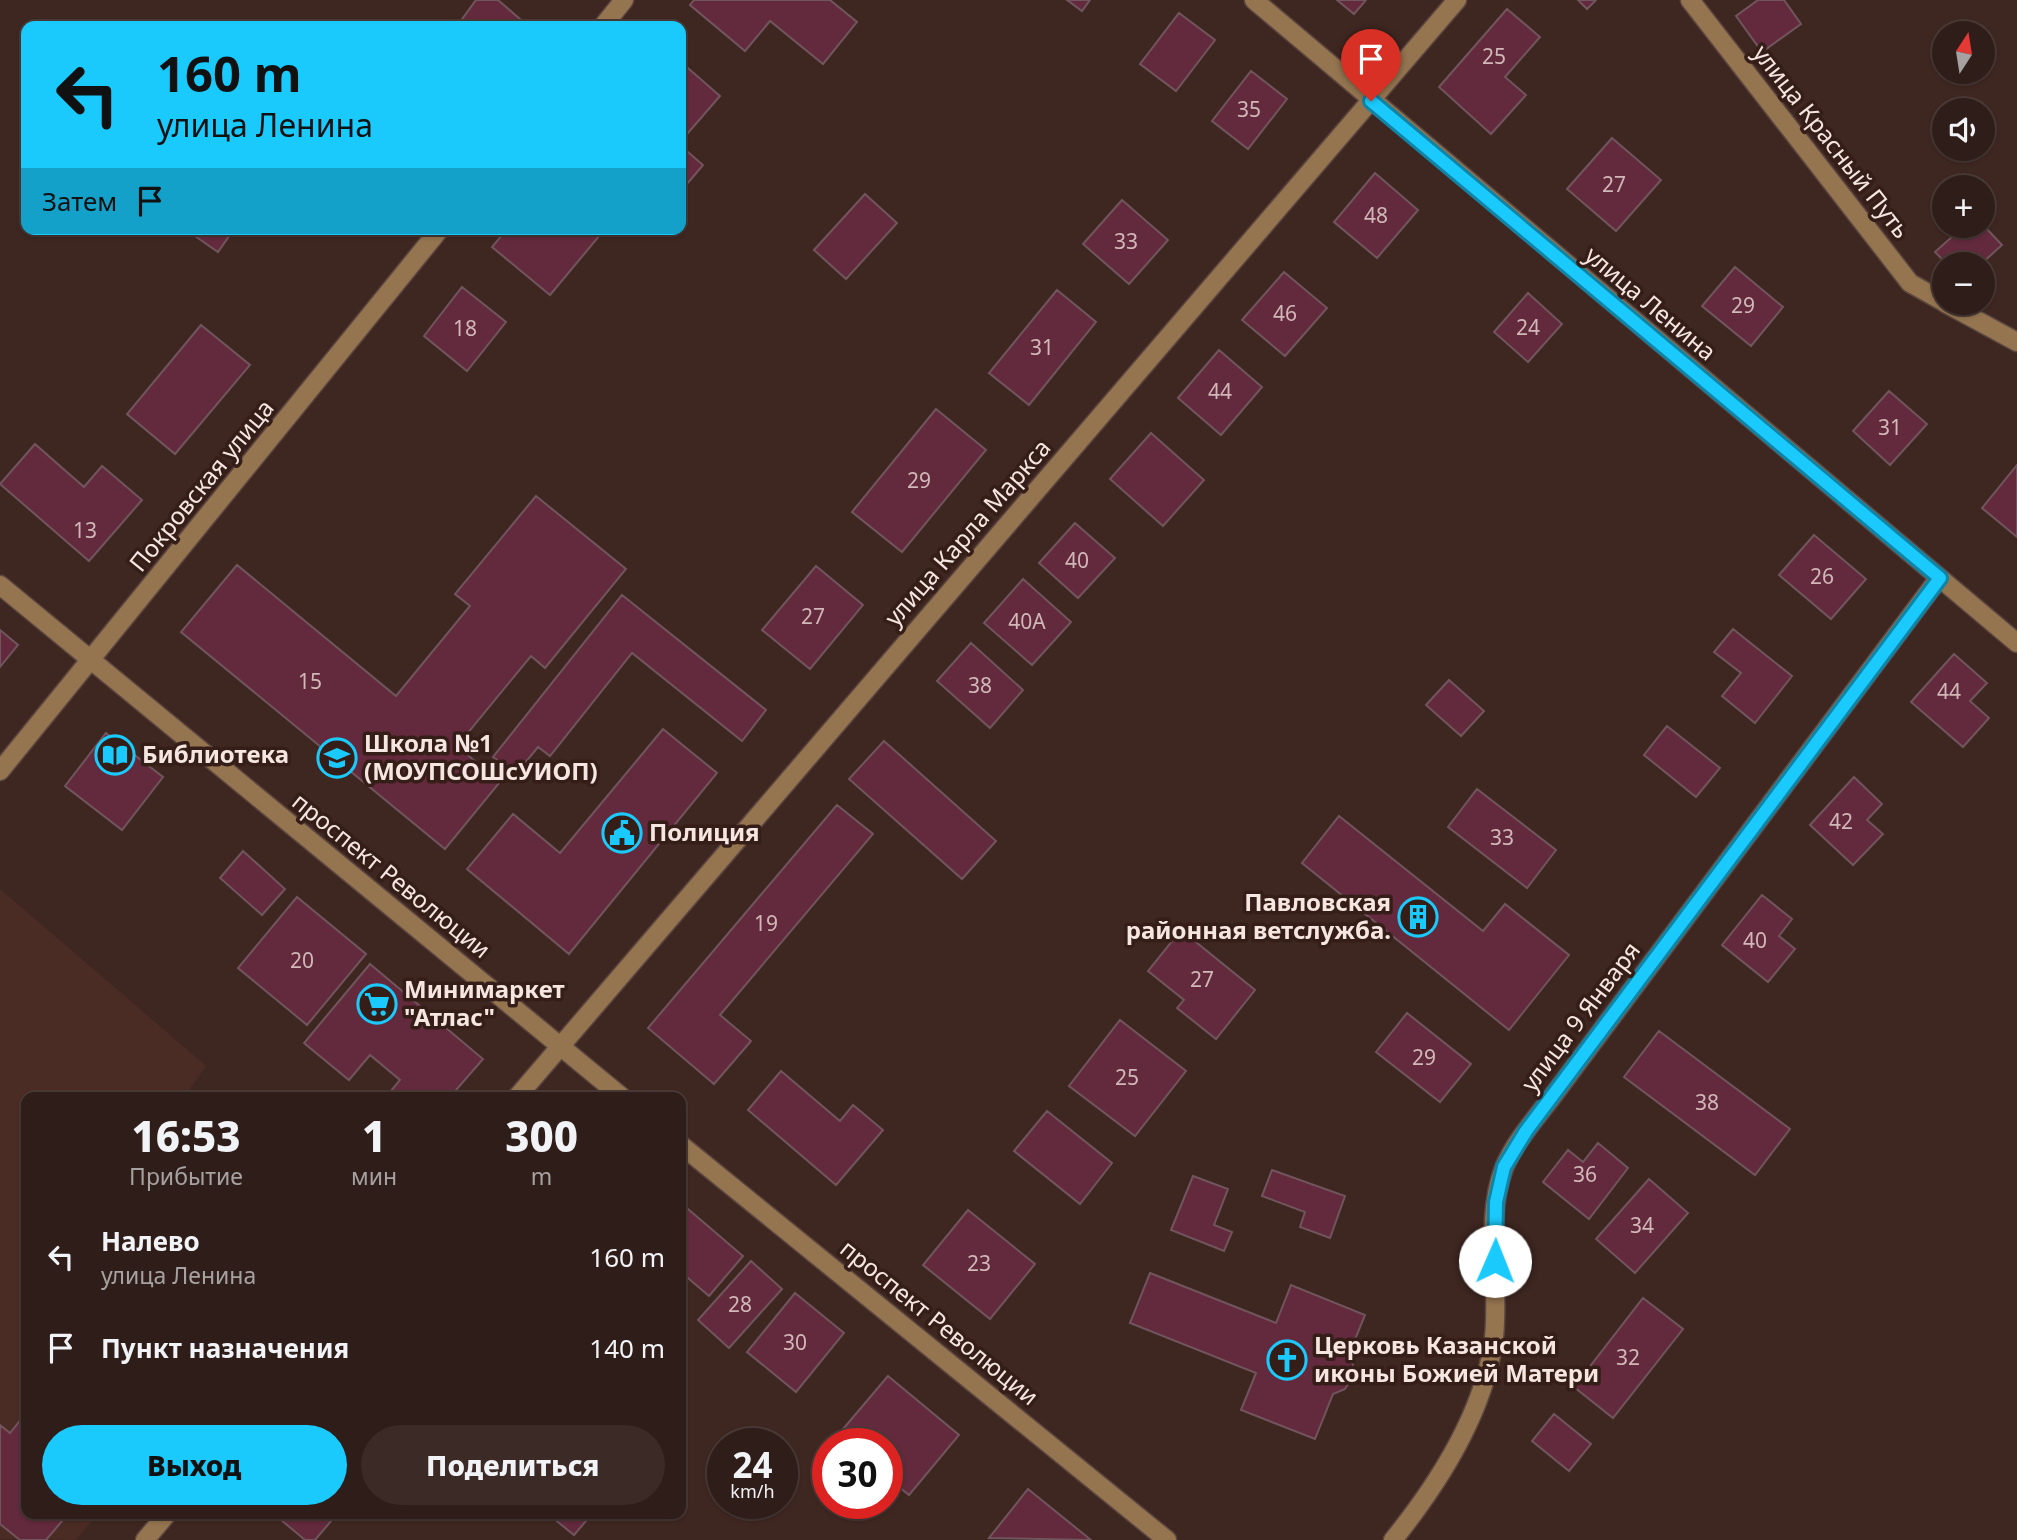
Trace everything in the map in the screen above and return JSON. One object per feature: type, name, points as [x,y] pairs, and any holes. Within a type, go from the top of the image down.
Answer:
[{"type":"street","points":[[607,21],[624,0]]},
{"type":"street","name":"улица Ленина","points":[[1254,0],[2017,643]]},
{"type":"street","name":"улица Карла Маркса","points":[[521,1092],[1457,0]]},
{"type":"street","name":"улица Красный Путь","points":[[1690,0],[1910,283],[1932,295]]},
{"type":"street","name":"Покровская улица","points":[[0,771],[435,235]]},
{"type":"street","name":"улица Красный Путь","points":[[1968,315],[2017,342]]},
{"type":"street","name":"улица 9 Января","points":[[1393,1540],[1421,1505],[1474,1409],[1493,1339],[1496,1202],[1504,1167],[1555,1093],[1940,578]]},
{"type":"street","name":"проспект Революции","points":[[0,585],[616,1092]]},
{"type":"street","name":"проспект Революции","points":[[686,1149],[1167,1540]]},
{"type":"street","points":[[145,1540],[163,1519]]},
{"type":"shaded area","points":[[0,889],[206,1066],[188,1092],[21,1092],[21,1519],[94,1519],[76,1540],[0,1539]]},
{"type":"building","points":[[476,0],[498,0],[522,21],[461,21]]},
{"type":"building","points":[[694,0],[830,0],[857,22],[823,64],[770,21],[745,51],[690,5]]},
{"type":"building","points":[[1067,0],[1090,0],[1082,11]]},
{"type":"building","points":[[1337,0],[1366,0],[1354,14]]},
{"type":"building","points":[[1578,0],[1596,0],[1587,9]]},
{"type":"building","points":[[1758,0],[1784,0],[1801,24],[1762,52],[1736,16]]},
{"type":"building","points":[[1507,9],[1540,37],[1505,77],[1526,95],[1491,134],[1439,87]]},
{"type":"building","points":[[1179,13],[1215,40],[1176,91],[1140,64]]},
{"type":"building","points":[[686,66],[720,96],[686,135]]},
{"type":"building","points":[[1251,71],[1287,99],[1248,149],[1212,121]]},
{"type":"building","points":[[1612,138],[1661,180],[1616,231],[1567,189]]},
{"type":"building","points":[[686,150],[703,165],[686,185]]},
{"type":"building","points":[[1375,173],[1418,210],[1377,258],[1334,222]]},
{"type":"building","points":[[865,194],[897,223],[846,279],[814,250]]},
{"type":"building","points":[[1122,200],[1168,240],[1129,284],[1083,244]]},
{"type":"building","points":[[194,235],[230,235],[218,252]]},
{"type":"building","points":[[502,235],[600,235],[550,295],[492,247]]},
{"type":"building","points":[[1951,238],[1995,238],[2002,245],[1994,252],[1935,252]]},
{"type":"building","points":[[1735,267],[1783,307],[1751,346],[1702,306]]},
{"type":"building","points":[[1284,272],[1327,308],[1285,356],[1242,320]]},
{"type":"building","points":[[462,287],[506,322],[467,371],[424,336]]},
{"type":"building","points":[[1057,290],[1096,322],[1029,405],[989,373]]},
{"type":"building","points":[[1528,293],[1562,324],[1528,362],[1494,332]]},
{"type":"building","points":[[201,325],[250,365],[175,454],[127,414]]},
{"type":"building","points":[[1219,350],[1262,387],[1221,435],[1178,398]]},
{"type":"building","points":[[1889,391],[1927,424],[1890,465],[1853,431]]},
{"type":"building","points":[[936,409],[986,450],[902,552],[852,512]]},
{"type":"building","points":[[1151,433],[1204,480],[1163,526],[1110,479]]},
{"type":"building","points":[[35,444],[84,487],[102,466],[142,500],[89,561],[0,484]]},
{"type":"building","points":[[2017,465],[2017,537],[1982,508]]},
{"type":"building","points":[[536,496],[626,569],[545,668],[531,656],[457,746],[500,782],[445,849],[181,632],[237,565],[396,696],[470,606],[455,594]]},
{"type":"building","points":[[1075,523],[1115,558],[1078,598],[1039,563]]},
{"type":"building","points":[[1814,535],[1866,579],[1831,619],[1779,575]]},
{"type":"building","points":[[816,566],[863,605],[810,669],[762,630]]},
{"type":"building","points":[[1023,579],[1071,622],[1032,665],[984,623]]},
{"type":"building","points":[[622,595],[766,710],[742,741],[632,653],[550,756],[538,747],[516,774],[493,757]]},
{"type":"building","points":[[1733,629],[1792,676],[1755,723],[1722,696],[1741,673],[1714,652]]},
{"type":"building","points":[[0,630],[18,645],[0,667]]},
{"type":"building","points":[[971,643],[1023,690],[990,728],[937,681]]},
{"type":"building","points":[[1954,654],[1987,683],[1970,701],[1989,718],[1963,747],[1911,702]]},
{"type":"building","points":[[1449,680],[1484,711],[1461,736],[1426,705]]},
{"type":"building","points":[[1667,726],[1720,768],[1696,797],[1644,755]]},
{"type":"building","name":"Полиция","points":[[663,729],[717,773],[569,954],[467,869],[513,814],[560,853]]},
{"type":"building","points":[[106,733],[163,777],[122,830],[65,786]]},
{"type":"building","points":[[884,741],[996,841],[962,879],[849,779]]},
{"type":"building","points":[[1854,777],[1882,804],[1867,820],[1883,834],[1853,865],[1810,825]]},
{"type":"building","points":[[1477,789],[1556,850],[1527,888],[1448,827]]},
{"type":"building","points":[[837,805],[873,834],[720,1015],[751,1041],[714,1084],[648,1028]]},
{"type":"building","name":"Павловская районная ветслужба.","points":[[1339,816],[1483,931],[1505,904],[1569,955],[1509,1030],[1302,863]]},
{"type":"building","points":[[243,851],[285,889],[262,915],[220,878]]},
{"type":"building","points":[[1762,895],[1792,919],[1779,936],[1795,949],[1768,982],[1722,945]]},
{"type":"building","points":[[297,897],[366,954],[307,1025],[238,968]]},
{"type":"building","points":[[1181,930],[1255,990],[1216,1039],[1177,1008],[1184,1000],[1148,971]]},
{"type":"building","name":"Минимаркет \"Атлас\"","points":[[370,964],[483,1059],[454,1092],[390,1092],[400,1080],[370,1055],[349,1080],[304,1043]]},
{"type":"building","points":[[1407,1013],[1471,1064],[1440,1102],[1376,1052]]},
{"type":"building","points":[[1120,1020],[1186,1071],[1135,1136],[1069,1086]]},
{"type":"building","points":[[1659,1031],[1790,1129],[1755,1175],[1624,1077]]},
{"type":"building","points":[[781,1071],[840,1121],[853,1105],[883,1130],[836,1185],[748,1110]]},
{"type":"building","points":[[1047,1111],[1112,1163],[1080,1204],[1014,1151]]},
{"type":"building","points":[[1598,1143],[1628,1168],[1589,1219],[1543,1182],[1568,1150],[1583,1162]]},
{"type":"building","points":[[1272,1170],[1345,1196],[1330,1238],[1300,1227],[1305,1212],[1262,1196]]},
{"type":"building","points":[[1193,1176],[1228,1189],[1214,1225],[1232,1232],[1224,1251],[1171,1230]]},
{"type":"building","points":[[1649,1179],[1688,1213],[1635,1273],[1596,1239]]},
{"type":"building","points":[[686,1207],[743,1256],[709,1296],[686,1276]]},
{"type":"building","points":[[968,1210],[1035,1264],[990,1319],[923,1265]]},
{"type":"building","points":[[751,1261],[782,1289],[729,1348],[698,1320]]},
{"type":"building","name":"Церковь Казанской иконы Божией Матери","points":[[1150,1273],[1276,1323],[1291,1285],[1365,1315],[1349,1354],[1353,1365],[1352,1378],[1345,1389],[1333,1394],[1315,1439],[1241,1410],[1256,1373],[1130,1323]]},
{"type":"building","points":[[795,1293],[844,1333],[796,1392],[747,1352]]},
{"type":"building","points":[[1643,1298],[1683,1329],[1613,1418],[1574,1387]]},
{"type":"building","points":[[888,1376],[959,1435],[909,1495],[903,1490],[903,1428],[844,1428]]},
{"type":"building","points":[[1554,1414],[1591,1444],[1569,1471],[1532,1441]]},
{"type":"building","points":[[21,1419],[21,1519],[64,1519],[46,1540],[20,1540],[0,1524],[0,1425],[10,1433]]},
{"type":"building","points":[[1028,1489],[1091,1540],[989,1538]]},
{"type":"building","points":[[280,1519],[333,1519],[315,1540],[305,1540]]},
{"type":"building","points":[[554,1519],[588,1519],[574,1535]]},
{"type":"place","name":"Библиотека","points":[[115,755]]},
{"type":"place","name":"Школа №1 (МОУПСОШсУИОП)","points":[[337,758]]},
{"type":"place","name":"Полиция","points":[[622,833]]},
{"type":"place","name":"Павловская районная ветслужба.","points":[[1418,917]]},
{"type":"place","name":"Минимаркет \"Атлас\"","points":[[377,1004]]},
{"type":"place","name":"Церковь Казанской иконы Божией Матери","points":[[1287,1360]]},
{"type":"route","points":[[1371,101],[1940,578],[1526,1131],[1504,1167],[1496,1202],[1495,1261]]}]
